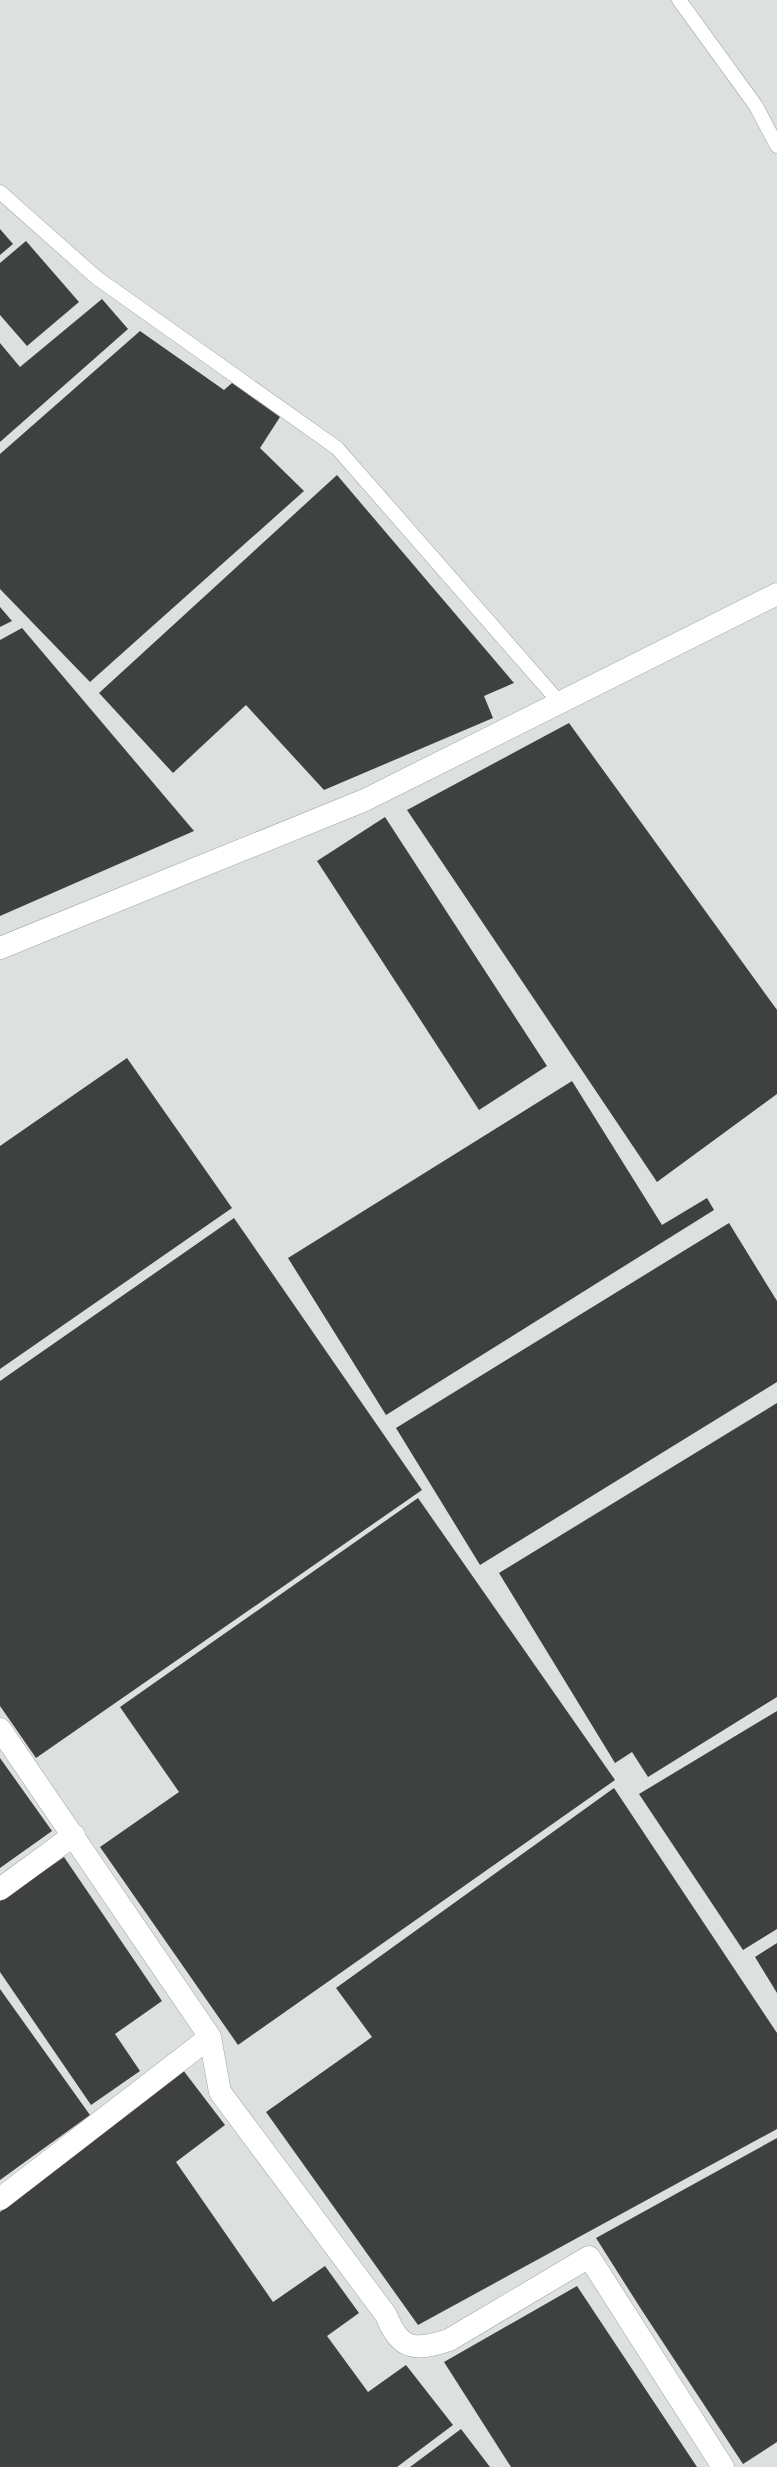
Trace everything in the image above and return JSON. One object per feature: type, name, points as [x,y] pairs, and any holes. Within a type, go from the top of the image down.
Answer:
[{"type":"street","points":[[0,948],[365,800],[777,594]]},
{"type":"street","points":[[0,1729],[74,1835],[210,2037],[220,2092],[386,2315],[394,2334],[408,2345],[428,2347],[449,2340],[588,2257],[723,2467]]},
{"type":"street","points":[[0,1890],[74,1835]]},
{"type":"street","points":[[0,2199],[210,2037]]},
{"type":"lane","points":[[679,0],[756,106],[777,146]]},
{"type":"lane","points":[[0,192],[97,278],[338,448],[560,703]]},
{"type":"building","points":[[0,229],[13,244],[0,255]]},
{"type":"building","points":[[26,241],[79,302],[27,346],[0,315],[0,263]]},
{"type":"building","points":[[102,299],[128,329],[0,442],[0,343],[20,367]]},
{"type":"building","points":[[140,331],[224,390],[232,383],[280,417],[260,448],[304,491],[90,682],[0,589],[0,454]]},
{"type":"building","points":[[337,475],[514,683],[484,696],[493,718],[324,790],[246,705],[173,773],[99,693]]},
{"type":"building","points":[[0,607],[12,621],[0,627]]},
{"type":"building","points":[[22,628],[194,831],[0,916],[0,640]]},
{"type":"building","points":[[569,723],[777,1010],[777,1094],[657,1182],[407,810]]},
{"type":"building","points":[[385,817],[547,1066],[479,1110],[317,861]]},
{"type":"building","points":[[127,1058],[232,1208],[0,1369],[0,1146]]},
{"type":"building","points":[[572,1081],[662,1225],[707,1198],[714,1210],[386,1415],[288,1258]]},
{"type":"building","points":[[234,1218],[422,1490],[36,1758],[0,1706],[0,1381]]},
{"type":"building","points":[[729,1223],[777,1301],[777,1382],[480,1565],[396,1428]]},
{"type":"building","points":[[777,1403],[777,1697],[648,1777],[632,1752],[615,1763],[499,1573]]},
{"type":"building","points":[[418,1498],[615,1780],[238,2045],[100,1847],[179,1792],[120,1707]]},
{"type":"building","points":[[777,1711],[777,1929],[743,1950],[639,1794]]},
{"type":"building","points":[[0,1758],[52,1831],[0,1868]]},
{"type":"building","points":[[614,1788],[777,2033],[777,2129],[418,2325],[266,2112],[372,2037],[336,1988]]},
{"type":"building","points":[[64,1857],[162,2001],[115,2034],[140,2071],[91,2105],[0,1972],[0,1901]]},
{"type":"building","points":[[777,1943],[777,1993],[755,1957]]},
{"type":"building","points":[[0,1989],[90,2115],[0,2180]]},
{"type":"building","points":[[183,2070],[225,2125],[176,2162],[273,2302],[325,2266],[359,2313],[327,2336],[368,2392],[406,2365],[453,2425],[397,2467],[0,2467],[0,2212]]},
{"type":"building","points":[[777,2138],[777,2442],[743,2464],[596,2238]]},
{"type":"building","points":[[577,2286],[697,2467],[511,2467],[444,2362]]},
{"type":"building","points":[[461,2429],[490,2467],[410,2467]]}]
